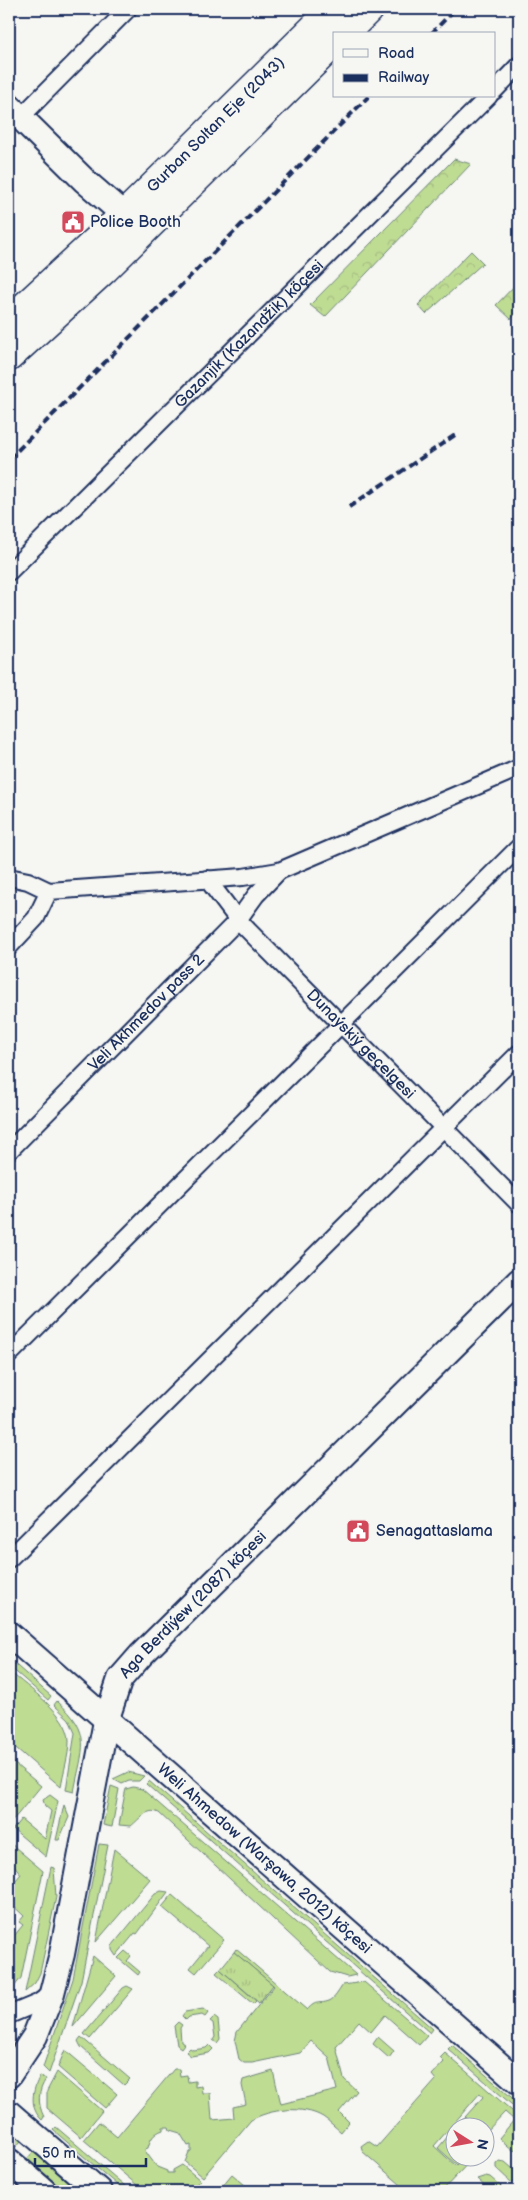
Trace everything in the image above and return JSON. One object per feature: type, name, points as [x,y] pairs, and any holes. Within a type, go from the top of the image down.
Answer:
[{"type":"highway","name":"Gurban Soltan Eje (2043)","points":[[9,357],[333,9]]},
{"type":"highway","points":[[346,32],[369,9]]},
{"type":"highway","name":"Gurban Soltan Eje (2043)","points":[[9,321],[134,223],[333,44]]},
{"type":"street","points":[[128,9],[14,112],[85,181],[134,223]]},
{"type":"street","points":[[496,89],[519,65]]},
{"type":"street","name":"Gazanjik (Kazandžik) köçesi","points":[[9,572],[487,98]]},
{"type":"street","points":[[9,877],[28,881],[49,891],[207,880],[279,871],[519,768]]},
{"type":"street","points":[[9,1355],[519,847]]},
{"type":"street","name":"Veli Akhmedov pass 2","points":[[9,1151],[238,920],[256,894],[279,871]]},
{"type":"street","name":"Dunaýskiý geçelgesi","points":[[207,880],[238,920],[519,1204]]},
{"type":"street","points":[[9,947],[36,918],[49,891]]},
{"type":"street","points":[[9,1559],[519,1054]]},
{"type":"street","name":"Aga Berdiýew (2087) köçesi","points":[[9,2075],[35,2036],[52,1993],[62,1954],[106,1721],[120,1679],[141,1655],[519,1281]]},
{"type":"street","name":"Weli Ahmedow (Warşawa, 2012) köçesi","points":[[9,1634],[519,2082]]},
{"type":"street","points":[[9,2015],[38,2003],[52,1993]]},
{"type":"street","points":[[9,2113],[99,2191]]},
{"type":"street","points":[[9,2161],[44,2191]]},
{"type":"green space","points":[[454,159],[471,164],[325,317],[310,305]]},
{"type":"green space","points":[[471,251],[483,263],[426,314],[418,305]]},
{"type":"green space","points":[[519,281],[519,310],[511,319],[496,305]]},
{"type":"green space","points":[[9,1659],[51,1696],[48,1700],[9,1666]]},
{"type":"green space","points":[[9,1671],[55,1711],[67,1731],[69,1747],[61,1787],[9,1742]]},
{"type":"green space","points":[[57,1701],[69,1713],[81,1733],[82,1753],[74,1792],[66,1790],[75,1733],[69,1719],[54,1705]]},
{"type":"green space","points":[[9,1759],[41,1786],[9,1825]]},
{"type":"green space","points":[[128,1772],[144,1776],[139,1781],[129,1781],[122,1784],[113,1779]]},
{"type":"green space","points":[[149,1781],[433,2029],[430,2033],[146,1784]]},
{"type":"green space","points":[[111,1786],[119,1789],[112,1827],[103,1825]]},
{"type":"green space","points":[[133,1787],[142,1789],[356,1975],[347,1977],[330,1972],[159,1813],[147,1813],[131,1826],[119,1825],[126,1789]]},
{"type":"green space","points":[[50,1795],[58,1801],[46,1857],[13,1829],[21,1819],[45,1839],[51,1811],[45,1806],[43,1800]]},
{"type":"green space","points":[[64,1805],[69,1817],[59,1840],[56,1840]]},
{"type":"green space","points":[[9,1842],[43,1871],[21,1978],[10,1992],[9,1942],[23,1925],[19,1922],[24,1916],[9,1902],[9,1888],[21,1874],[9,1859]]},
{"type":"green space","points":[[99,1844],[108,1845],[81,1981],[49,2073],[43,2067],[73,1979]]},
{"type":"green space","points":[[114,1849],[150,1879],[96,1942]]},
{"type":"green space","points":[[51,1867],[54,1868],[56,1897],[40,1973],[35,1983],[25,1992]]},
{"type":"green space","points":[[161,1891],[168,1892],[137,1934],[135,1933],[116,1956],[112,1946],[155,1894]]},
{"type":"green space","points":[[172,1895],[224,1940],[196,1973],[190,1968],[208,1946],[162,1907]]},
{"type":"green space","points":[[236,1949],[307,2010],[315,2003],[331,2000],[343,1985],[364,1982],[427,2036],[419,2045],[385,2015],[371,2032],[359,2021],[336,2047],[344,2079],[357,2091],[339,2112],[349,2122],[341,2132],[315,2113],[287,2110],[267,2113],[251,2120],[203,2177],[185,2162],[191,2151],[191,2145],[188,2146],[180,2133],[170,2130],[169,2127],[163,2127],[163,2130],[151,2139],[148,2148],[145,2149],[146,2155],[157,2167],[167,2171],[167,2173],[173,2173],[173,2170],[182,2165],[200,2180],[190,2191],[144,2191],[84,2140],[99,2122],[117,2137],[174,2069],[179,2069],[180,2076],[187,2075],[188,2082],[195,2081],[195,2087],[201,2086],[202,2093],[210,2093],[212,2120],[234,2118],[233,2107],[246,2104],[242,2085],[243,2080],[273,2071],[281,2104],[337,2090],[329,2057],[311,2041],[300,2053],[252,2063],[244,2063],[239,2059],[235,2041],[237,2032],[274,1986],[234,1952]]},
{"type":"green space","points":[[125,1951],[131,1956],[127,1961],[140,1972],[138,1975],[118,1958]]},
{"type":"green space","points":[[234,1952],[273,1985],[259,2003],[220,1969]]},
{"type":"green space","points":[[93,1956],[116,1976],[73,2027]]},
{"type":"green space","points":[[220,1969],[256,2001],[253,2004],[216,1973]]},
{"type":"green space","points":[[127,1986],[133,1989],[90,2039],[84,2034],[123,1988]]},
{"type":"green space","points":[[203,2009],[208,2013],[205,2017],[202,2015],[189,2017],[186,2020],[182,2016],[185,2012]]},
{"type":"green space","points":[[214,2017],[218,2020],[220,2039],[217,2043],[213,2040],[215,2037],[213,2023],[210,2021]]},
{"type":"green space","points":[[178,2022],[182,2025],[180,2028],[181,2042],[184,2044],[181,2048],[177,2045],[174,2026]]},
{"type":"green space","points":[[81,2037],[130,2079],[124,2085],[81,2047],[78,2041]]},
{"type":"green space","points":[[378,2037],[394,2051],[389,2058],[373,2044]]},
{"type":"green space","points":[[209,2045],[213,2049],[209,2053],[191,2056],[186,2052],[190,2048],[193,2050],[206,2048]]},
{"type":"green space","points":[[452,2045],[519,2104],[519,2111],[448,2049]]},
{"type":"green space","points":[[65,2050],[117,2094],[105,2108],[58,2067]]},
{"type":"green space","points":[[445,2053],[519,2117],[519,2145],[514,2151],[499,2138],[514,2120],[505,2112],[496,2121],[496,2118],[464,2118],[483,2097],[480,2093],[458,2118],[446,2118],[446,2132],[434,2146],[446,2157],[446,2168],[464,2168],[442,2191],[408,2191],[363,2152],[361,2146],[368,2141],[377,2147],[436,2080],[432,2075],[444,2062],[440,2058]]},
{"type":"green space","points":[[57,2072],[102,2111],[81,2137],[47,2108],[47,2091]]},
{"type":"green space","points":[[40,2076],[46,2079],[39,2097],[44,2117],[42,2120],[35,2110],[33,2099],[35,2087]]},
{"type":"green space","points":[[56,2127],[131,2191],[124,2191],[53,2130]]},
{"type":"green space","points":[[9,2134],[14,2134],[21,2141],[14,2149],[9,2145]]},
{"type":"green space","points":[[446,2139],[446,2155],[438,2148]]},
{"type":"green space","points":[[33,2152],[78,2191],[64,2191],[27,2159]]},
{"type":"green space","points":[[500,2161],[505,2162],[519,2174],[512,2183],[496,2168],[496,2164]]},
{"type":"green space","points":[[232,2174],[252,2191],[222,2191],[222,2186]]},
{"type":"green space","points":[[486,2176],[490,2177],[506,2191],[490,2191],[477,2179]]},
{"type":"railway","points":[[433,32],[455,9]]},
{"type":"railway","points":[[9,459],[367,98]]},
{"type":"railway","points":[[349,507],[458,433]]},
{"type":"place","name":"Police Booth","points":[[73,222]]},
{"type":"place","name":"Senagattaslama","points":[[358,1531]]}]
